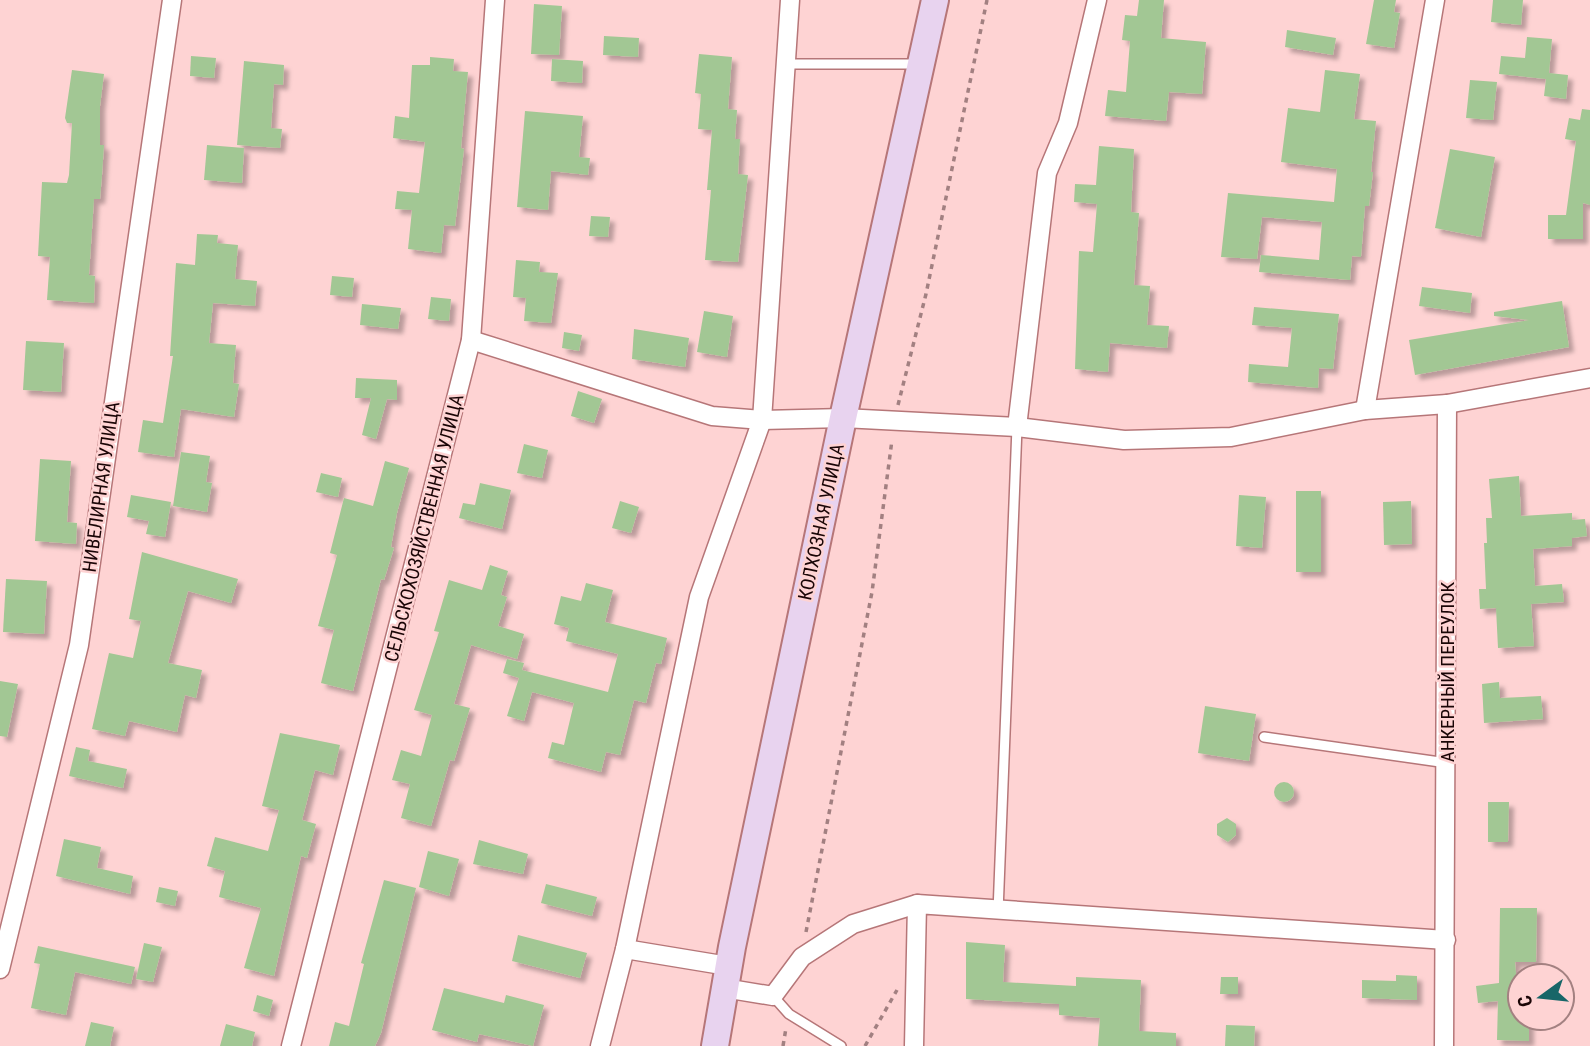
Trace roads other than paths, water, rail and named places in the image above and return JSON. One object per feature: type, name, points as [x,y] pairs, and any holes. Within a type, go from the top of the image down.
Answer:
[{"type":"main road","name":"КОЛХОЗНАЯ УЛИЦА","points":[[715,1046],[726,977],[843,418],[935,0]]},
{"type":"street","name":"НИВЕЛИРНАЯ УЛИЦА","points":[[0,969],[79,645],[172,0]]},
{"type":"street","name":"СЕЛЬСКОХОЗЯЙСТВЕННАЯ УЛИЦА","points":[[291,1046],[471,340],[495,0]]},
{"type":"street","points":[[600,1046],[625,949],[699,597],[762,420],[790,0]]},
{"type":"street","points":[[1017,427],[1047,173],[1068,123],[1097,0]]},
{"type":"street","points":[[1365,410],[1435,0]]},
{"type":"street","points":[[471,340],[712,416],[762,420],[843,418],[1017,427],[1124,440],[1231,437],[1365,410],[1447,404],[1590,378]]},
{"type":"street","name":"АНКЕРНЫЙ ПЕРЕУЛОК","points":[[1444,1046],[1447,404]]},
{"type":"street","points":[[625,949],[726,977],[773,996],[802,957],[853,924],[917,904],[998,912],[1446,940]]},
{"type":"street","points":[[914,1046],[917,904]]},
{"type":"lane","points":[[785,64],[921,64]]},
{"type":"lane","points":[[998,912],[1017,427]]},
{"type":"lane","points":[[1264,737],[1447,763]]},
{"type":"lane","points":[[773,996],[789,1014],[841,1046]]}]
